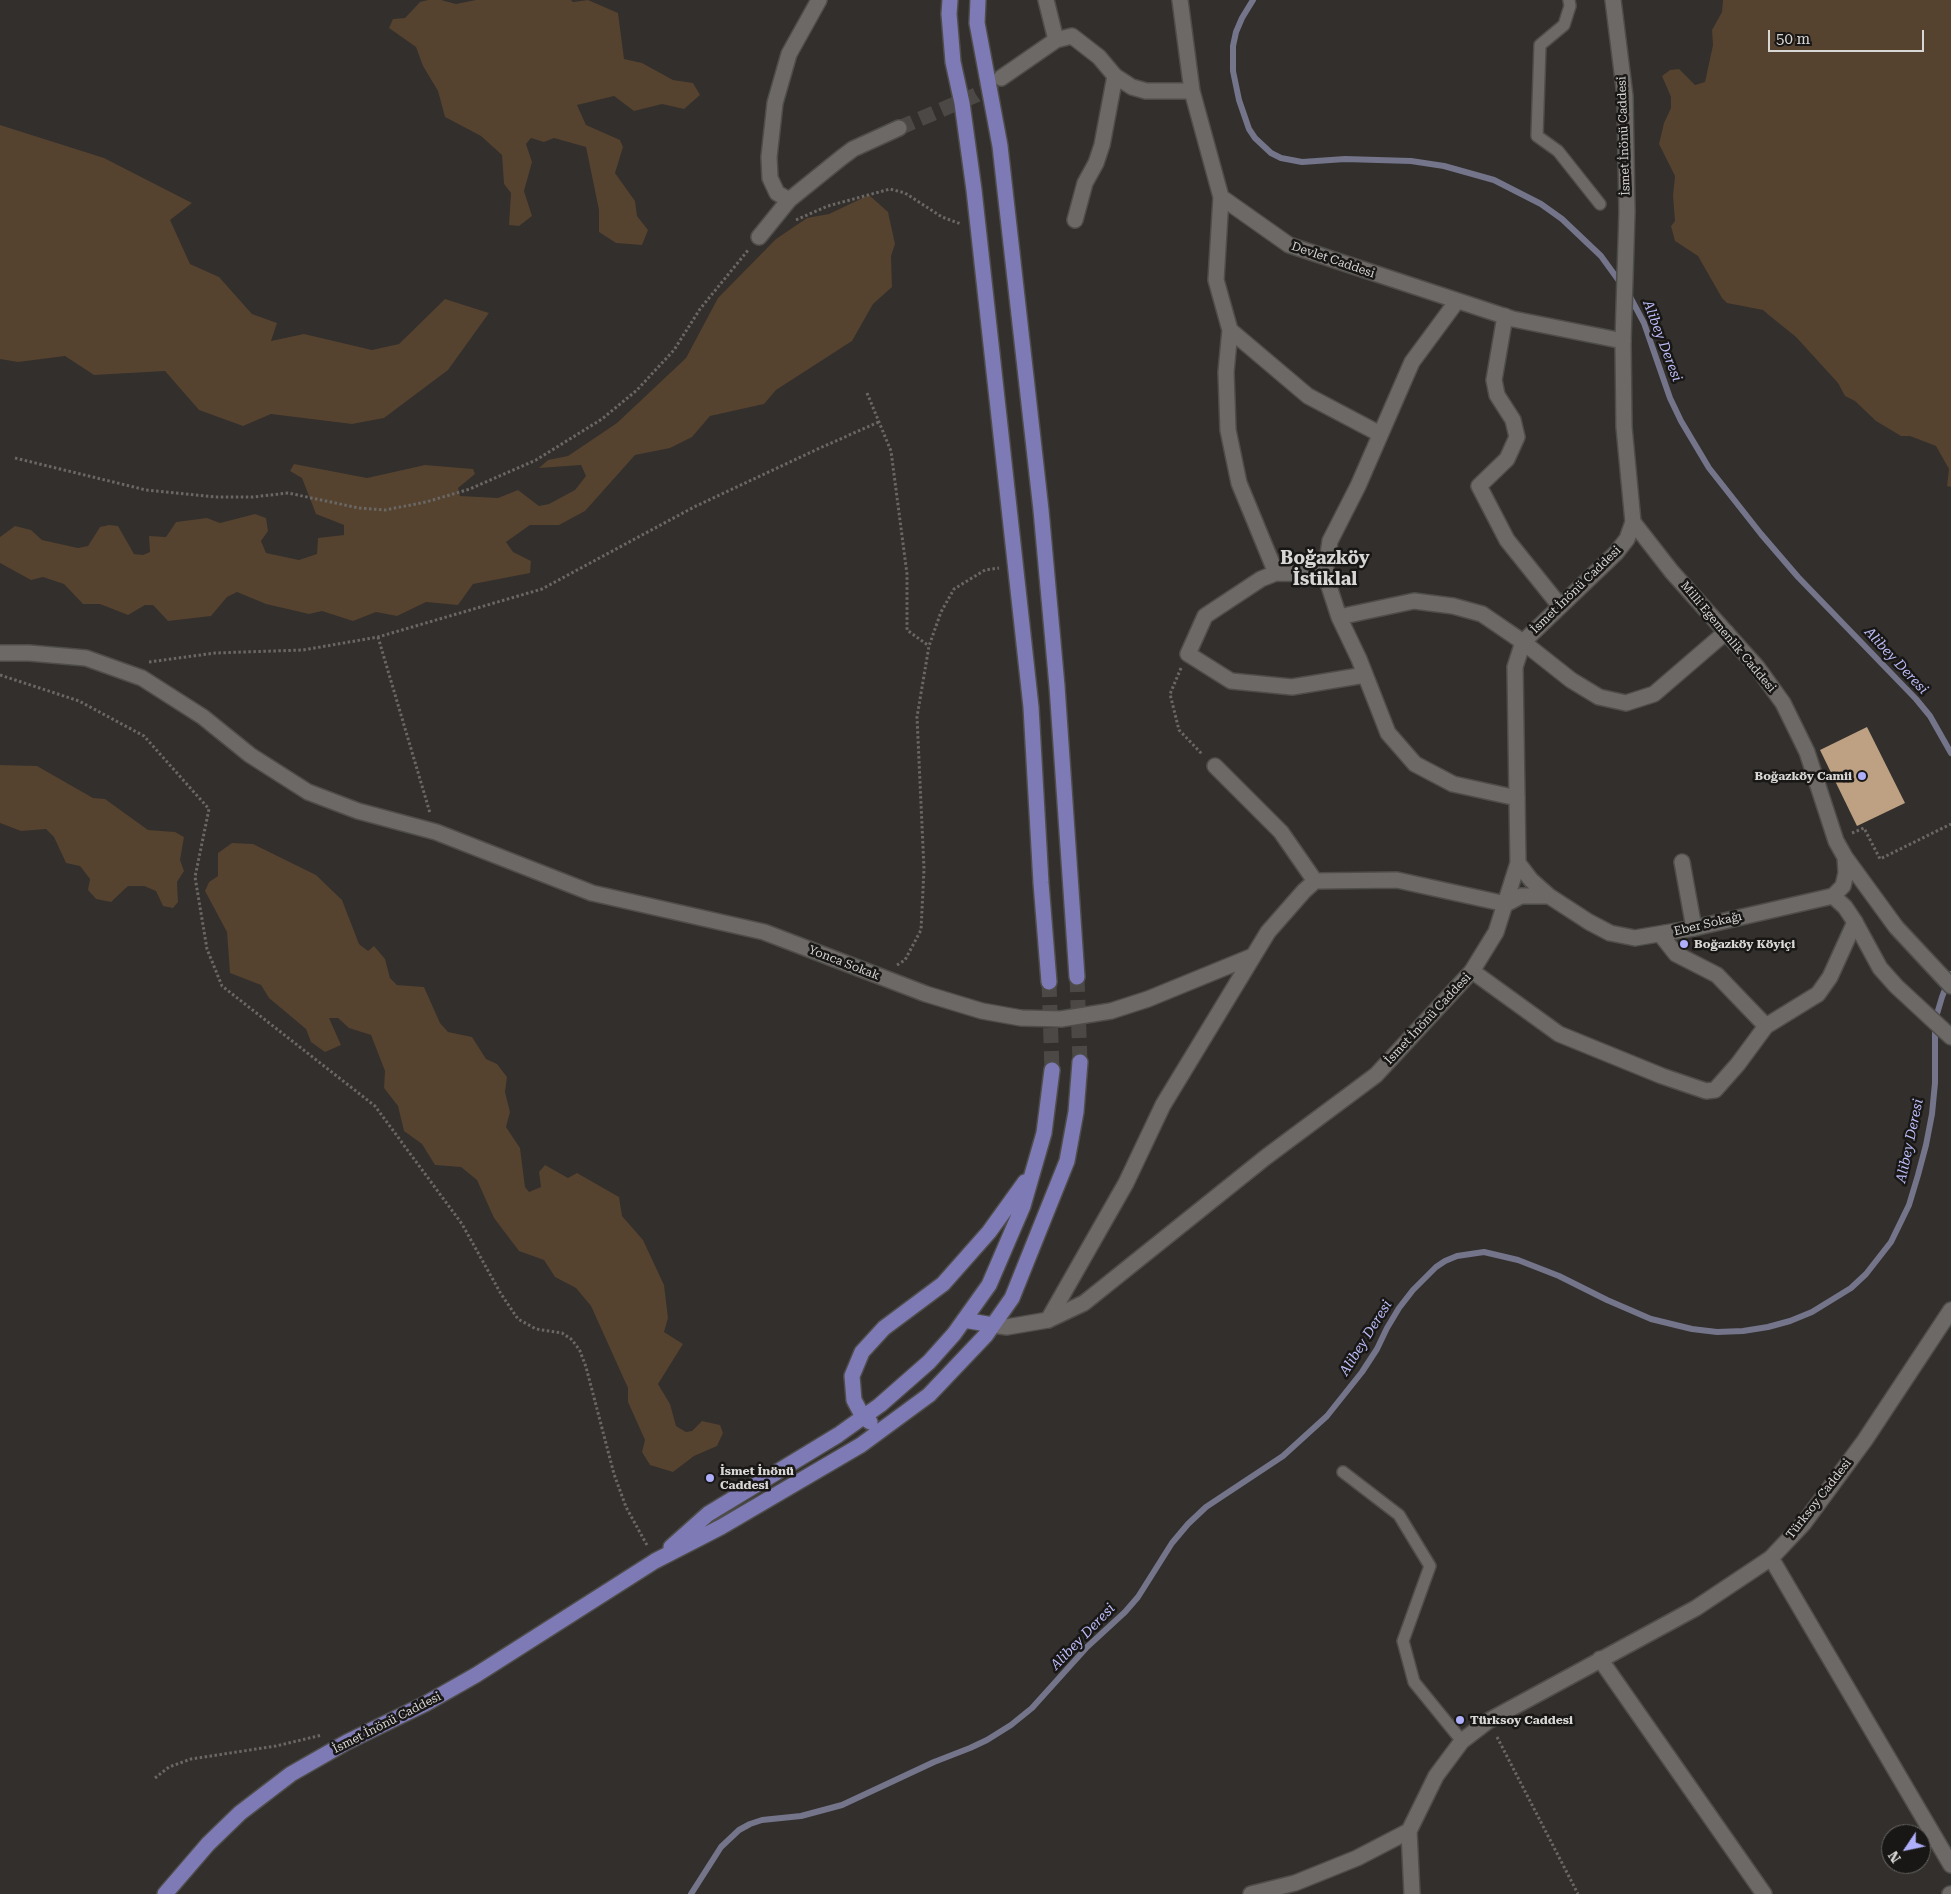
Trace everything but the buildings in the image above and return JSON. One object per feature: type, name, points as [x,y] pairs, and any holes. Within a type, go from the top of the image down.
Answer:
[{"type":"main road","points":[[950,0],[949,14],[953,62],[962,103],[978,231],[1031,707],[1040,874],[1049,982]]},
{"type":"main road","points":[[978,0],[977,23],[1000,146],[1042,520],[1057,686],[1077,977]]},
{"type":"main road","points":[[655,1561],[721,1527],[861,1445],[929,1395],[961,1363],[993,1325],[1012,1298],[1067,1161],[1076,1112],[1080,1062]]},
{"type":"main road","points":[[655,1561],[708,1514],[838,1435],[864,1417],[929,1362],[954,1334],[990,1285],[1023,1206],[1044,1133],[1052,1070]]},
{"type":"main road","points":[[881,1430],[864,1417],[854,1400],[852,1376],[862,1352],[884,1328],[928,1296],[964,1261],[1013,1201],[1034,1167]]},
{"type":"main road","points":[[964,1320],[993,1325]]},
{"type":"main road","name":"İsmet İnönü Caddesi","points":[[165,1894],[208,1844],[240,1813],[291,1774],[347,1742],[425,1704],[476,1675],[655,1561]]},
{"type":"street","points":[[790,200],[777,193],[770,178],[769,157],[775,103],[789,54],[819,0]]},
{"type":"street","points":[[1046,0],[1056,40]]},
{"type":"street","points":[[1180,0],[1192,91],[1221,197],[1216,280],[1230,330],[1226,372],[1228,430],[1239,483],[1276,573]]},
{"type":"street","name":"İsmet İnönü Caddesi","points":[[1613,0],[1625,96],[1627,212],[1623,340]]},
{"type":"street","points":[[1001,78],[1056,40],[1072,36],[1099,57],[1115,76],[1132,87],[1146,91],[1192,91]]},
{"type":"street","points":[[1075,220],[1085,183],[1096,163],[1102,145],[1115,76]]},
{"type":"street","points":[[759,237],[790,200],[853,149],[899,128]]},
{"type":"street","name":"Devlet Caddesi","points":[[1221,197],[1289,245],[1505,316],[1623,340]]},
{"type":"street","points":[[1457,301],[1412,362],[1358,486],[1330,540],[1326,574],[1339,617],[1388,733],[1415,764],[1453,784],[1517,798]]},
{"type":"street","points":[[1505,316],[1494,380],[1497,395],[1513,420],[1517,437],[1507,459],[1479,486],[1507,540],[1560,606]]},
{"type":"street","points":[[1230,330],[1308,396],[1380,434]]},
{"type":"street","points":[[1623,340],[1624,427],[1633,522]]},
{"type":"street","name":"İsmet İnönü Caddesi","points":[[993,1325],[1014,1326],[1048,1320],[1084,1302],[1266,1157],[1376,1075],[1472,971],[1496,932],[1518,863],[1515,667],[1523,642],[1616,553],[1627,539],[1633,522]]},
{"type":"street","name":"Milli Egemenlik Caddesi","points":[[1633,522],[1654,550],[1756,667],[1783,703],[1807,752],[1836,841],[1845,858],[1896,927],[1951,986]]},
{"type":"street","points":[[1616,553],[1630,548],[1641,547],[1654,550]]},
{"type":"street","points":[[1326,574],[1276,573],[1261,579],[1205,616],[1188,654],[1231,681],[1292,688],[1365,675]]},
{"type":"street","points":[[1339,617],[1414,601],[1453,606],[1482,614],[1523,642],[1571,680],[1599,697],[1626,703],[1654,694],[1726,632]]},
{"type":"street","name":"Yonca Sokak","points":[[0,653],[28,653],[86,658],[142,678],[202,717],[250,755],[308,792],[358,812],[436,832],[592,893],[764,932],[926,994],[982,1011],[1021,1018],[1061,1019],[1111,1011],[1148,999],[1253,956]]},
{"type":"street","points":[[1215,766],[1281,832],[1315,881]]},
{"type":"street","points":[[1845,858],[1846,873],[1843,886],[1832,896],[1845,907],[1880,968],[1896,986],[1951,1037]]},
{"type":"street","points":[[1682,862],[1694,928]]},
{"type":"street","name":"Eber Sokağı","points":[[1518,863],[1531,880],[1549,896],[1589,922],[1610,933],[1635,938],[1662,935],[1832,896]]},
{"type":"street","points":[[1048,1320],[1126,1183],[1163,1105],[1253,956],[1268,932],[1315,881],[1397,880],[1506,904],[1521,896],[1549,896]]},
{"type":"street","points":[[1472,971],[1560,1034],[1662,1076],[1706,1091],[1715,1090],[1738,1064],[1766,1026],[1818,994],[1830,977],[1855,922]]},
{"type":"street","points":[[1662,935],[1676,954],[1717,975],[1766,1026]]},
{"type":"street","name":"Türksoy Caddesi","points":[[1409,1832],[1436,1776],[1462,1741],[1488,1721],[1696,1608],[1771,1558],[1804,1522],[1866,1440],[1951,1310]]},
{"type":"street","points":[[1771,1558],[1951,1865]]},
{"type":"street","points":[[1600,1659],[1764,1894]]},
{"type":"street","points":[[1251,1894],[1295,1883],[1349,1862],[1409,1832],[1412,1894]]},
{"type":"lane","points":[[1569,0],[1570,6],[1564,25],[1540,46],[1537,136],[1558,151],[1600,204]]},
{"type":"lane","points":[[1343,1472],[1399,1515],[1430,1566],[1403,1641],[1414,1682],[1462,1741]]},
{"type":"path","points":[[793,222],[828,206],[890,189],[905,193],[942,216],[978,231]]},
{"type":"path","points":[[15,458],[146,490],[215,497],[253,497],[288,493],[359,508],[385,510],[435,500],[470,489],[536,460],[602,419],[637,390],[674,350],[700,309],[759,237]]},
{"type":"path","points":[[867,393],[891,451],[907,574],[907,630],[929,646]]},
{"type":"path","points":[[112,668],[215,653],[303,650],[378,637],[542,590],[694,507],[822,446],[880,422]]},
{"type":"path","points":[[880,977],[905,960],[921,930],[924,868],[917,717],[929,646],[941,612],[954,588],[985,570],[1015,565]]},
{"type":"path","points":[[378,637],[436,832]]},
{"type":"path","points":[[1188,654],[1170,694],[1179,730],[1215,766]]},
{"type":"path","points":[[0,674],[78,701],[144,736],[209,809],[195,877],[206,949],[222,986],[375,1106],[462,1224],[501,1294],[518,1320],[536,1329],[562,1333],[576,1345],[586,1367],[614,1474],[626,1508],[655,1561]]},
{"type":"path","points":[[1836,841],[1864,828],[1880,859],[1951,824]]},
{"type":"path","points":[[1488,1721],[1578,1894]]},
{"type":"path","points":[[155,1778],[169,1767],[191,1759],[276,1746],[328,1733]]},
{"type":"shaded area","points":[[441,0],[456,4],[476,0],[571,0],[573,2],[588,0],[618,13],[624,59],[642,63],[673,80],[693,83],[700,95],[684,109],[662,104],[634,111],[614,96],[577,105],[586,125],[620,140],[623,147],[615,173],[635,201],[637,216],[648,230],[642,245],[616,243],[599,232],[599,210],[586,147],[554,138],[544,142],[531,138],[526,144],[532,162],[524,191],[532,216],[519,226],[509,225],[511,193],[504,184],[502,155],[481,136],[445,117],[438,91],[423,66],[416,47],[389,28],[393,19],[405,18],[420,2]]},
{"type":"shaded area","points":[[1723,0],[1951,0],[1951,487],[1947,486],[1949,469],[1936,446],[1910,436],[1901,436],[1876,421],[1855,401],[1845,396],[1838,383],[1796,337],[1763,310],[1727,303],[1722,298],[1698,256],[1675,241],[1671,226],[1675,221],[1673,196],[1675,176],[1659,144],[1664,123],[1671,108],[1671,97],[1662,76],[1670,70],[1679,69],[1695,85],[1705,82],[1713,45],[1712,30],[1722,12]]},
{"type":"shaded area","points":[[0,125],[104,158],[192,203],[170,220],[190,264],[219,277],[252,314],[277,323],[271,341],[304,334],[372,350],[399,344],[445,299],[489,313],[448,370],[384,418],[352,424],[271,414],[243,426],[199,410],[165,371],[94,375],[65,356],[18,362],[0,359]]},
{"type":"shaded area","points":[[869,195],[888,212],[895,244],[891,256],[892,287],[873,304],[852,341],[776,390],[764,404],[710,416],[692,437],[670,448],[635,455],[585,511],[559,525],[530,525],[506,542],[513,552],[531,561],[530,573],[473,584],[458,605],[426,602],[397,616],[376,612],[353,621],[322,611],[309,614],[266,604],[237,592],[227,597],[211,616],[168,621],[153,605],[145,605],[128,615],[100,604],[83,604],[64,584],[43,577],[31,580],[0,563],[0,537],[15,526],[31,530],[42,540],[78,548],[88,546],[100,527],[118,526],[134,554],[143,555],[150,552],[149,536],[166,537],[176,522],[207,518],[220,523],[255,514],[266,518],[268,531],[261,541],[266,553],[299,560],[317,554],[318,538],[344,535],[344,525],[316,514],[302,478],[290,471],[294,464],[367,478],[425,465],[473,469],[475,474],[458,488],[460,496],[498,498],[518,490],[539,506],[549,504],[575,490],[586,476],[581,465],[539,468],[548,460],[568,456],[617,423],[686,358],[718,298],[776,239],[807,218],[829,214]]},
{"type":"shaded area","points":[[0,765],[37,766],[93,798],[105,799],[148,830],[175,832],[184,837],[180,860],[184,871],[177,882],[178,902],[173,908],[163,906],[156,891],[144,886],[128,886],[111,902],[96,899],[88,890],[90,879],[80,866],[66,863],[54,837],[46,829],[21,831],[0,823]]},
{"type":"shaded area","points":[[232,843],[253,844],[316,875],[342,900],[359,944],[368,951],[374,946],[385,959],[390,978],[397,985],[424,987],[440,1023],[448,1032],[472,1037],[486,1059],[497,1064],[507,1077],[505,1092],[510,1112],[506,1127],[520,1148],[525,1187],[529,1192],[541,1187],[539,1172],[545,1165],[568,1178],[577,1173],[619,1197],[622,1216],[643,1240],[664,1285],[668,1318],[664,1332],[683,1344],[658,1384],[670,1404],[676,1426],[686,1432],[692,1431],[702,1421],[720,1425],[723,1433],[717,1446],[694,1456],[673,1472],[650,1465],[642,1452],[645,1440],[628,1402],[628,1388],[591,1306],[576,1288],[555,1277],[544,1260],[519,1251],[494,1218],[477,1180],[461,1167],[435,1165],[422,1144],[404,1131],[398,1106],[384,1088],[385,1071],[371,1035],[349,1028],[338,1018],[329,1018],[341,1045],[325,1052],[311,1042],[306,1029],[269,998],[261,985],[230,973],[227,932],[205,891],[209,882],[218,876],[218,853]]},
{"type":"waterway","name":"Alibey Deresi","points":[[1253,0],[1236,32],[1233,46],[1233,71],[1239,100],[1249,129],[1255,138],[1271,153],[1281,158],[1302,162],[1345,159],[1411,161],[1444,166],[1494,180],[1541,204],[1562,219],[1601,256],[1622,285]]},
{"type":"waterway","name":"Alibey Deresi","points":[[1628,293],[1644,323],[1670,398],[1681,421],[1709,468],[1798,577],[1916,699],[1930,716],[1951,753]]},
{"type":"waterway","name":"Alibey Deresi","points":[[691,1894],[721,1847],[739,1830],[762,1820],[801,1816],[842,1805],[934,1762],[987,1740],[1011,1725],[1032,1708],[1087,1647],[1125,1612],[1138,1597],[1172,1543],[1188,1524],[1206,1507],[1283,1456],[1327,1416],[1362,1372],[1399,1308],[1413,1290],[1436,1267],[1445,1261],[1457,1256],[1484,1252],[1518,1260],[1559,1276],[1651,1319],[1692,1329],[1717,1332],[1743,1331],[1790,1321],[1812,1312],[1851,1288],[1866,1274],[1891,1242],[1909,1205],[1926,1145],[1932,1114],[1937,1014],[1951,974]]},
{"type":"tunnel","points":[[899,128],[976,95],[999,79]]},
{"type":"tunnel","points":[[1077,977],[1080,1062]]},
{"type":"tunnel","points":[[1049,982],[1052,1070]]},
{"type":"place","name":"Boğazköy Camii","points":[[1862,776]]},
{"type":"place","name":"Boğazköy Köyiçi","points":[[1684,944]]},
{"type":"place","name":"İsmet İnönü Caddesi","points":[[710,1478]]},
{"type":"place","name":"Türksoy Caddesi","points":[[1460,1720]]},
{"type":"district","name":"Boğazköy İstiklal","points":[[1325,569]]}]
